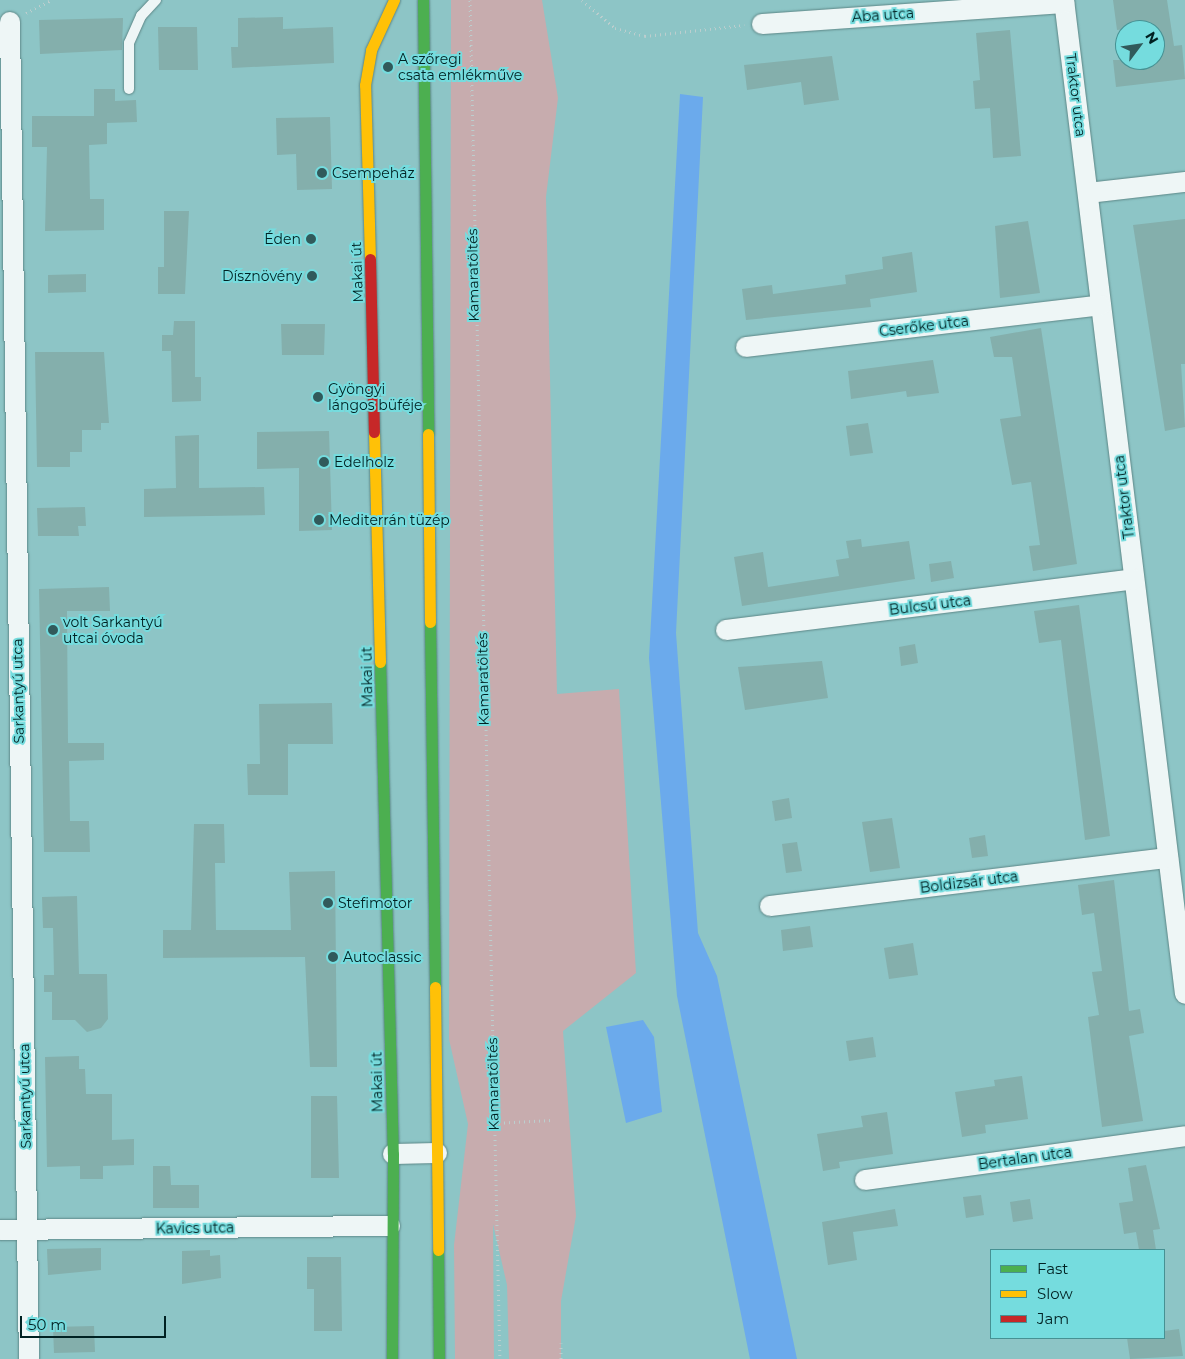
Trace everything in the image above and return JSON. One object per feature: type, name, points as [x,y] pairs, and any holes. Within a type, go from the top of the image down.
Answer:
[{"type":"street","name":"Makai út","points":[[392,1359],[390,1226],[393,1154],[365,86],[371,50],[394,0]]},
{"type":"street","points":[[423,0],[439,1359]]},
{"type":"street","name":"Aba utca","points":[[762,24],[1064,1]]},
{"type":"street","name":"Traktor utca","points":[[1064,1],[1134,579],[1174,865],[1185,994]]},
{"type":"street","name":"Sarkantyú utca","points":[[10,22],[29,1359]]},
{"type":"street","points":[[1088,193],[1185,182]]},
{"type":"street","name":"Cserőke utca","points":[[746,347],[1101,304]]},
{"type":"street","name":"Bulcsú utca","points":[[726,630],[1134,579]]},
{"type":"street","name":"Boldizsár utca","points":[[770,906],[1174,865]]},
{"type":"street","name":"Bertalan utca","points":[[865,1180],[1185,1136]]},
{"type":"street","points":[[393,1154],[437,1153]]},
{"type":"street","name":"Kavics utca","points":[[0,1230],[390,1226]]},
{"type":"lane","points":[[129,89],[129,43],[141,16],[156,0]]},
{"type":"path","points":[[10,22],[52,0]]},
{"type":"path","name":"Kamaratöltés","points":[[470,0],[500,1359]]},
{"type":"path","points":[[582,0],[615,28],[645,36],[762,24]]},
{"type":"path","points":[[494,1123],[552,1120]]},
{"type":"path","points":[[561,1344],[561,1359]]},
{"type":"shaded area","points":[[451,0],[542,0],[558,98],[546,197],[557,694],[619,689],[636,973],[563,1031],[576,1216],[561,1301],[561,1359],[509,1359],[507,1285],[493,1224],[494,1359],[455,1359],[454,1245],[468,1124],[449,1039]]},
{"type":"water","points":[[680,94],[703,97],[676,633],[698,933],[717,976],[797,1359],[750,1359],[677,996],[649,658]]},
{"type":"water","points":[[643,1020],[654,1037],[662,1112],[626,1123],[606,1027]]},
{"type":"building","points":[[1113,0],[1167,0],[1174,46],[1182,45],[1185,79],[1116,87],[1113,60],[1115,60],[1115,70],[1165,70],[1165,20],[1116,20]]},
{"type":"building","points":[[283,17],[283,29],[333,27],[334,63],[232,68],[231,47],[238,47],[238,18]]},
{"type":"building","points":[[123,18],[122,50],[40,54],[39,20]]},
{"type":"building","points":[[158,27],[197,27],[198,70],[159,70]]},
{"type":"building","points":[[1010,30],[1021,156],[993,158],[990,108],[975,109],[973,81],[980,80],[976,33]]},
{"type":"building","points":[[832,56],[839,100],[804,105],[801,82],[747,90],[744,65]]},
{"type":"building","points":[[94,89],[115,89],[115,101],[136,100],[137,122],[107,123],[107,144],[89,145],[90,199],[104,199],[104,230],[45,231],[47,147],[32,147],[32,116],[94,116]]},
{"type":"building","points":[[330,117],[332,189],[297,190],[296,154],[277,155],[276,118]]},
{"type":"building","points":[[164,211],[189,211],[185,294],[158,294],[158,267],[164,267]]},
{"type":"building","points":[[1185,219],[1185,364],[1181,364],[1185,427],[1165,431],[1133,225]]},
{"type":"building","points":[[1028,221],[1040,293],[1000,298],[995,226]]},
{"type":"building","points":[[912,252],[917,292],[870,299],[871,307],[746,320],[742,289],[772,285],[773,294],[846,284],[845,275],[883,269],[882,257]]},
{"type":"building","points":[[86,274],[86,292],[48,293],[48,275]]},
{"type":"building","points":[[174,321],[195,321],[195,377],[201,377],[201,401],[172,402],[171,351],[162,351],[162,335],[173,335]]},
{"type":"building","points":[[281,324],[325,324],[324,355],[282,355]]},
{"type":"building","points":[[1041,328],[1077,564],[1033,571],[1029,546],[1040,545],[1031,482],[1012,485],[1000,419],[1021,416],[1012,357],[994,357],[990,337]]},
{"type":"building","points":[[35,352],[104,352],[109,423],[101,423],[101,430],[82,430],[82,452],[70,452],[70,467],[37,467]]},
{"type":"building","points":[[933,360],[939,393],[907,397],[906,391],[851,399],[848,371]]},
{"type":"building","points":[[868,423],[873,453],[850,456],[846,426]]},
{"type":"building","points":[[329,431],[332,530],[299,531],[299,468],[257,469],[257,432]]},
{"type":"building","points":[[199,435],[199,488],[264,487],[265,515],[144,517],[144,489],[176,488],[175,436]]},
{"type":"building","points":[[85,507],[86,526],[78,526],[79,536],[38,536],[37,508]]},
{"type":"building","points":[[861,539],[862,547],[909,541],[915,579],[742,606],[734,557],[763,552],[768,587],[839,576],[836,560],[849,558],[846,541]]},
{"type":"building","points":[[951,561],[954,578],[931,582],[929,564]]},
{"type":"building","points":[[109,587],[110,611],[67,611],[68,743],[104,743],[104,760],[69,761],[70,821],[89,821],[90,852],[44,852],[39,589]]},
{"type":"building","points":[[1079,605],[1110,836],[1085,840],[1061,640],[1039,643],[1034,611]]},
{"type":"building","points":[[915,644],[918,663],[901,666],[899,647]]},
{"type":"building","points":[[822,661],[828,698],[745,710],[738,667]]},
{"type":"building","points":[[332,703],[333,744],[288,744],[288,795],[248,795],[247,764],[260,764],[259,704]]},
{"type":"building","points":[[789,798],[792,818],[775,821],[772,801]]},
{"type":"building","points":[[892,818],[900,868],[870,872],[862,822]]},
{"type":"building","points":[[194,824],[224,824],[225,863],[215,863],[216,930],[291,930],[289,872],[335,871],[337,1067],[310,1067],[305,957],[163,958],[163,930],[191,930]]},
{"type":"building","points":[[985,835],[988,856],[972,858],[969,838]]},
{"type":"building","points":[[797,842],[802,871],[786,873],[782,844]]},
{"type":"building","points":[[1114,880],[1129,1011],[1140,1009],[1144,1033],[1129,1036],[1143,1121],[1102,1127],[1088,1017],[1099,1015],[1092,972],[1102,971],[1094,913],[1082,915],[1078,885]]},
{"type":"building","points":[[77,896],[79,974],[107,974],[108,1019],[101,1028],[87,1032],[75,1020],[52,1020],[52,992],[44,992],[44,975],[54,975],[53,928],[43,928],[42,897]]},
{"type":"building","points":[[810,926],[813,947],[783,951],[781,930]]},
{"type":"building","points":[[913,943],[918,975],[889,979],[884,948]]},
{"type":"building","points":[[873,1037],[876,1057],[849,1061],[846,1041]]},
{"type":"building","points":[[79,1056],[79,1069],[85,1069],[86,1094],[112,1094],[112,1140],[134,1139],[134,1165],[103,1166],[103,1179],[80,1179],[80,1166],[47,1167],[45,1057]]},
{"type":"building","points":[[1022,1076],[1028,1119],[985,1125],[986,1133],[962,1137],[955,1092],[995,1086],[994,1080]]},
{"type":"building","points":[[311,1096],[337,1096],[339,1178],[311,1178]]},
{"type":"building","points":[[887,1112],[893,1154],[839,1162],[840,1168],[823,1171],[817,1134],[863,1127],[861,1116]]},
{"type":"building","points":[[1146,1165],[1160,1229],[1153,1230],[1156,1249],[1139,1249],[1136,1232],[1124,1234],[1119,1203],[1133,1201],[1128,1168]]},
{"type":"building","points":[[153,1166],[170,1166],[171,1185],[199,1185],[199,1208],[153,1208]]},
{"type":"building","points":[[981,1195],[984,1215],[966,1218],[963,1197]]},
{"type":"building","points":[[1030,1199],[1033,1219],[1013,1222],[1010,1202]]},
{"type":"building","points":[[895,1209],[898,1226],[853,1232],[857,1260],[828,1265],[822,1222]]},
{"type":"building","points":[[101,1248],[101,1270],[48,1275],[47,1249]]},
{"type":"building","points":[[210,1250],[210,1256],[220,1255],[221,1278],[182,1284],[182,1251]]},
{"type":"building","points":[[307,1257],[341,1257],[342,1331],[314,1331],[314,1289],[307,1289]]},
{"type":"building","points":[[94,1326],[95,1352],[54,1353],[53,1327]]},
{"type":"building","points":[[1179,1329],[1183,1356],[1130,1359],[1127,1339],[1165,1339],[1165,1331]]},
{"type":"traffic: fast","points":[[423,0],[428,434]]},
{"type":"traffic: fast","points":[[430,622],[435,987]]},
{"type":"traffic: fast","points":[[380,662],[393,1154],[392,1359]]},
{"type":"traffic: fast","points":[[438,1250],[439,1359]]},
{"type":"traffic: slow","points":[[370,259],[365,85],[371,50],[394,0]]},
{"type":"traffic: slow","points":[[374,432],[380,662]]},
{"type":"traffic: slow","points":[[428,434],[430,622]]},
{"type":"traffic: slow","points":[[435,987],[438,1250]]},
{"type":"traffic: jam","points":[[370,259],[374,432]]},
{"type":"place","name":"A szőregi csata emlékműve","points":[[388,67]]},
{"type":"place","name":"Csempeház","points":[[322,173]]},
{"type":"place","name":"Éden","points":[[311,239]]},
{"type":"place","name":"Dísznövény","points":[[312,276]]},
{"type":"place","name":"Gyöngyi lángos büféje","points":[[318,397]]},
{"type":"place","name":"Edelholz","points":[[324,462]]},
{"type":"place","name":"Mediterrán tüzép","points":[[319,520]]},
{"type":"place","name":"volt Sarkantyú utcai óvoda","points":[[53,630]]},
{"type":"place","name":"Stefimotor","points":[[328,903]]},
{"type":"place","name":"Autoclassic","points":[[333,957]]}]
